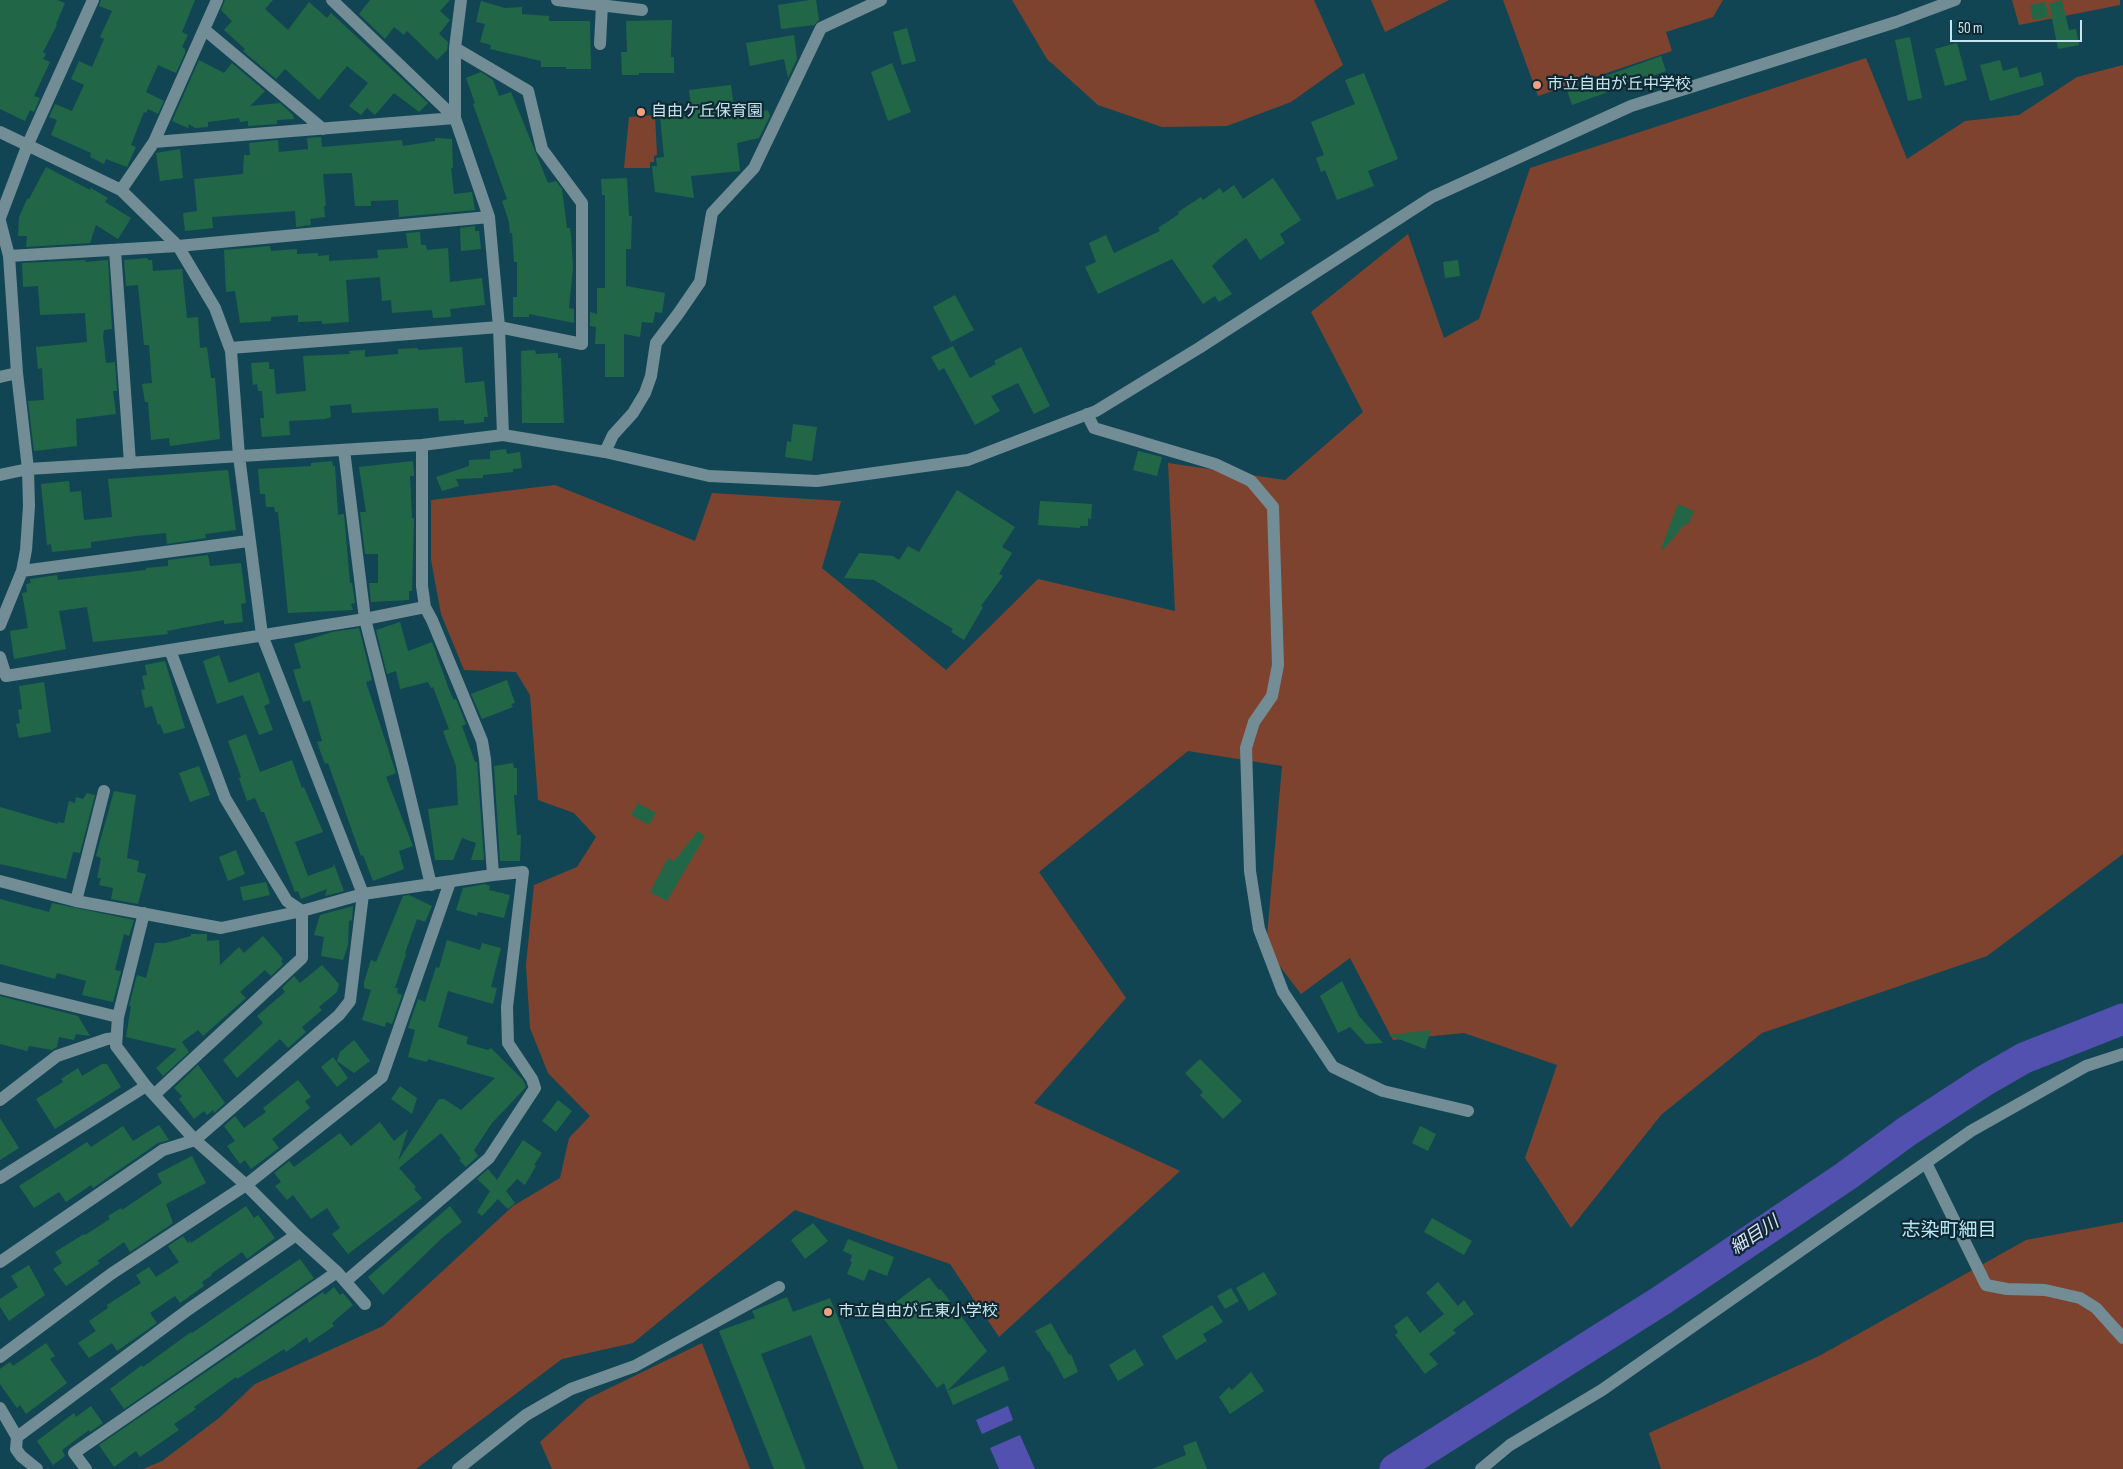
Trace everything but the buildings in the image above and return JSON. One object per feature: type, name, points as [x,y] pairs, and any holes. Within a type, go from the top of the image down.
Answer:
[{"type":"street","points":[[0,625],[22,571],[26,550],[29,506],[28,469],[17,373],[8,256],[0,220],[28,144],[93,0]]},
{"type":"street","points":[[121,190],[154,142],[217,0]]},
{"type":"street","points":[[332,0],[455,118]]},
{"type":"street","points":[[461,0],[455,48],[455,118],[489,217],[499,328],[503,435]]},
{"type":"street","points":[[557,0],[642,10]]},
{"type":"street","points":[[605,452],[613,435],[633,413],[645,393],[651,376],[656,342],[700,282],[712,213],[754,168],[820,28],[881,0]]},
{"type":"street","points":[[0,475],[28,469],[422,445],[503,435],[605,452],[709,476],[817,481],[968,460],[1096,411],[1199,348],[1432,197],[1631,106],[1896,22],[1955,0]]},
{"type":"street","points":[[600,44],[602,5]]},
{"type":"street","points":[[205,30],[323,129]]},
{"type":"street","points":[[230,348],[499,328],[582,344],[582,203],[542,149],[528,91],[455,48]]},
{"type":"street","points":[[154,142],[455,118]]},
{"type":"street","points":[[0,132],[121,190],[178,246],[215,308],[230,348],[248,541],[262,635],[363,894],[350,1001],[339,1015],[194,1140],[164,1150],[0,1262]]},
{"type":"street","points":[[8,256],[178,246],[489,217]]},
{"type":"street","points":[[115,250],[130,463]]},
{"type":"street","points":[[0,377],[17,373]]},
{"type":"street","points":[[1088,414],[1094,428],[1214,464],[1251,481],[1273,507],[1278,665],[1272,696],[1254,722],[1246,748],[1250,870],[1259,929],[1283,992],[1334,1067],[1383,1091],[1468,1111]]},
{"type":"street","points":[[422,445],[422,586],[425,607],[482,741],[485,759],[493,875]]},
{"type":"street","points":[[344,450],[365,619],[431,885]]},
{"type":"street","points":[[22,571],[248,541]]},
{"type":"street","points":[[0,657],[6,676],[365,619],[425,607]]},
{"type":"street","points":[[170,650],[225,798],[287,901],[302,911]]},
{"type":"street","points":[[76,900],[104,791]]},
{"type":"street","points":[[0,881],[76,900],[221,928],[302,911],[363,894],[523,872],[507,1006],[508,1043],[532,1079],[535,1088],[489,1158],[341,1276],[74,1453],[86,1469]]},
{"type":"street","points":[[0,1357],[111,1274],[246,1185],[382,1077],[450,882]]},
{"type":"street","points":[[0,1178],[150,1091],[302,958],[302,911]]},
{"type":"street","points":[[144,913],[118,1017],[116,1046],[150,1091],[194,1140],[246,1185],[296,1235],[341,1276],[365,1304]]},
{"type":"street","points":[[0,988],[118,1017]]},
{"type":"street","points":[[0,1100],[57,1056],[107,1039],[116,1038]]},
{"type":"street","points":[[1481,1469],[1510,1445],[1602,1390],[1971,1131],[2086,1066],[2123,1054]]},
{"type":"street","points":[[1926,1163],[1986,1285],[2007,1289],[2045,1290],[2080,1298],[2096,1308],[2123,1338]]},
{"type":"street","points":[[17,1437],[189,1308],[296,1235]]},
{"type":"street","points":[[458,1469],[526,1415],[571,1389],[635,1366],[779,1286]]},
{"type":"street","points":[[0,1408],[17,1437],[16,1449],[21,1456],[37,1469]]},
{"type":"shaded area","points":[[1012,0],[1314,0],[1343,65],[1291,102],[1227,126],[1162,127],[1098,105],[1047,59]]},
{"type":"shaded area","points":[[1371,0],[1449,0],[1385,32]]},
{"type":"shaded area","points":[[1503,0],[1723,0],[1713,17],[1666,32],[1672,51],[1538,96]]},
{"type":"shaded area","points":[[2012,0],[2120,0],[2120,5],[2019,25]]},
{"type":"shaded area","points":[[1866,58],[1907,159],[1965,121],[2019,115],[2077,77],[2123,65],[2123,854],[1987,956],[1762,1033],[1661,1115],[1571,1228],[1525,1158],[1557,1065],[1464,1033],[1393,1040],[1350,958],[1301,994],[1266,948],[1282,766],[1188,751],[1039,872],[1126,998],[1034,1103],[1180,1171],[999,1337],[950,1264],[795,1210],[633,1343],[562,1359],[416,1469],[143,1469],[162,1461],[219,1418],[255,1384],[383,1326],[513,1206],[560,1178],[569,1138],[590,1116],[548,1073],[530,1028],[526,965],[534,885],[577,867],[596,837],[574,813],[538,800],[530,695],[516,672],[464,670],[441,614],[431,560],[431,500],[555,485],[695,541],[712,493],[841,501],[822,568],[946,670],[1038,579],[1175,611],[1168,463],[1285,480],[1363,412],[1311,312],[1408,234],[1444,338],[1479,319],[1530,168]]},
{"type":"shaded area","points":[[655,115],[657,155],[654,156],[654,162],[650,162],[650,168],[624,168],[629,117]]},
{"type":"shaded area","points":[[2123,1222],[2123,1469],[1661,1469],[1649,1433],[1819,1356],[2026,1240]]},
{"type":"shaded area","points":[[702,1343],[750,1469],[552,1469],[540,1442],[587,1399]]},
{"type":"shaded area","points":[[1008,1406],[1013,1420],[982,1434],[976,1420]]},
{"type":"shaded area","points":[[1020,1435],[1035,1469],[999,1469],[990,1448]]},
{"type":"waterway","name":"細目川","points":[[1395,1469],[1662,1300],[1846,1176],[1906,1132],[1984,1081],[2024,1058],[2123,1019]]},
{"type":"place","name":"市立自由が丘中学校","points":[[1537,85]]},
{"type":"place","name":"自由ケ丘保育園","points":[[641,112]]},
{"type":"place","name":"市立自由が丘東小学校","points":[[828,1312]]},
{"type":"district","name":"志染町細目","points":[[1949,1231]]}]
